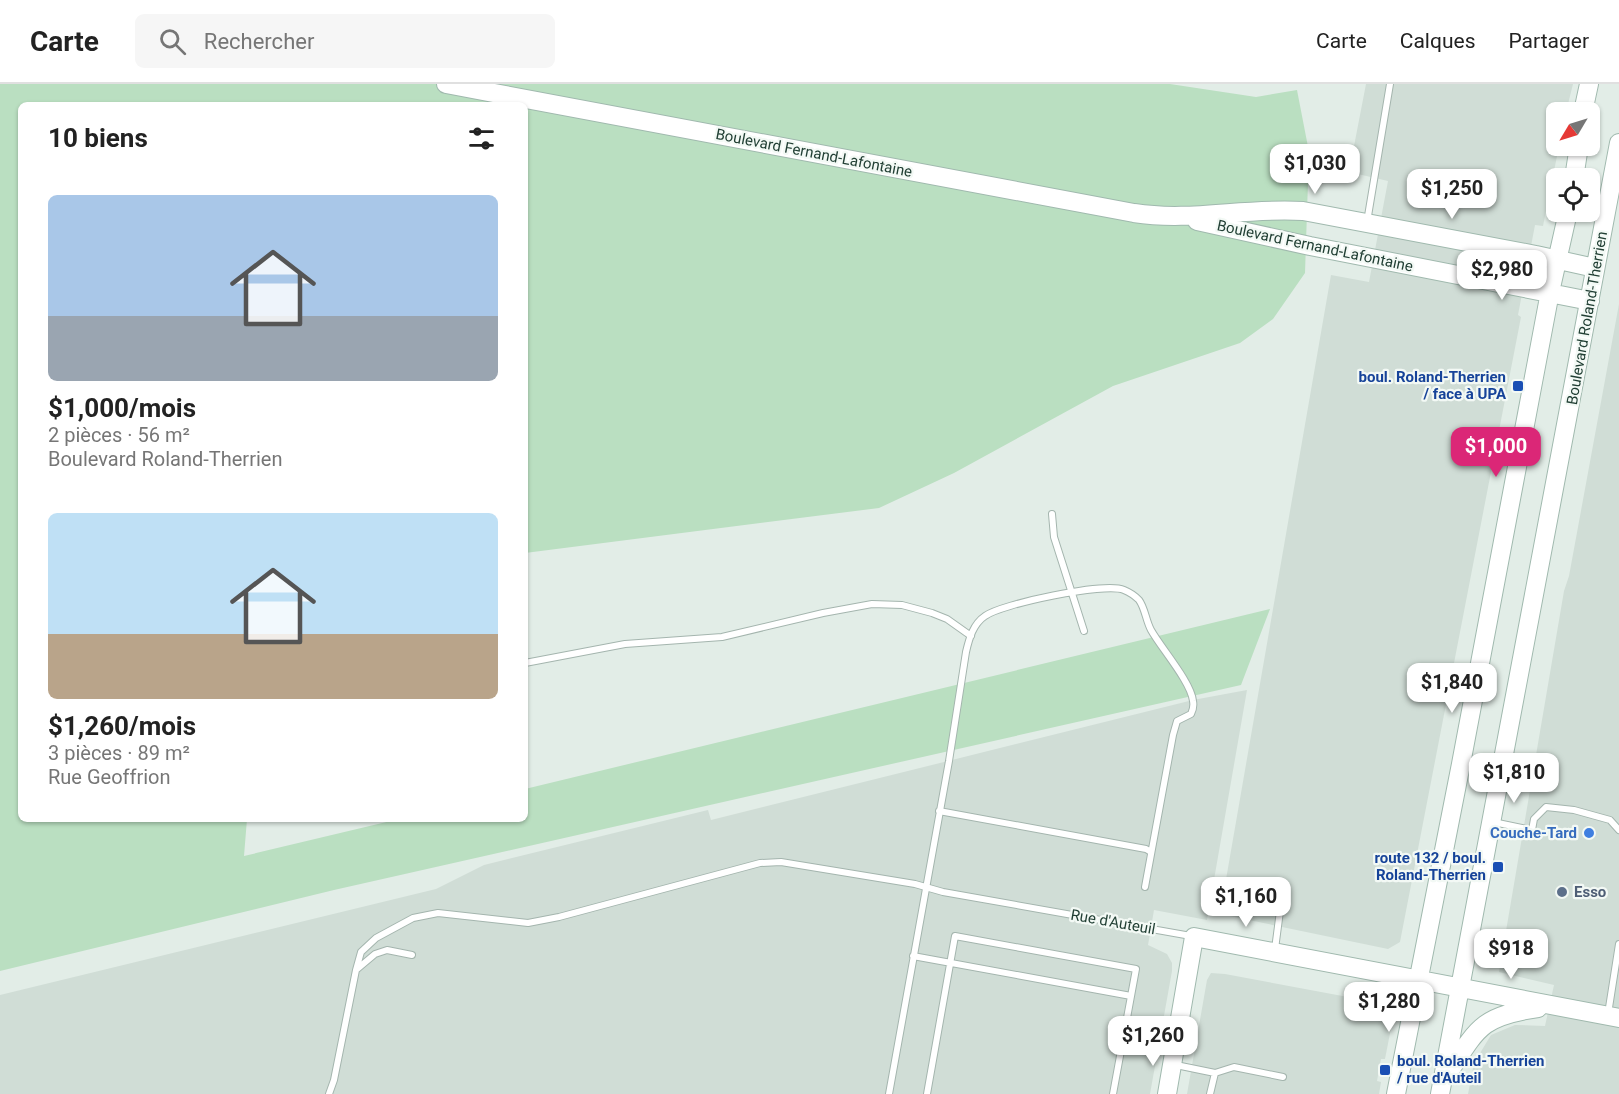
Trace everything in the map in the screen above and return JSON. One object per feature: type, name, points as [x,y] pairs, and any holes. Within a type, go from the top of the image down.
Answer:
[{"type":"street","name":"Boulevard Fernand-Lafontaine","points":[[446,84],[1134,213],[1183,217],[1310,246],[1590,301]]},
{"type":"street","points":[[1585,102],[1589,84]]},
{"type":"street","name":"Boulevard Roland-Therrien","points":[[1442,1088],[1619,143]]},
{"type":"street","name":"Boulevard Fernand-Lafontaine","points":[[1183,217],[1268,209],[1303,211],[1595,268]]},
{"type":"street","points":[[1396,1094],[1550,292],[1566,222]]},
{"type":"street","points":[[1167,1094],[1194,937]]},
{"type":"street","name":"Rue d'Auteuil","points":[[1194,937],[1614,1017]]},
{"type":"street","points":[[1442,1088],[1475,1033],[1492,1019],[1506,1013],[1556,1006]]},
{"type":"lane","points":[[1367,223],[1390,84]]},
{"type":"lane","points":[[1052,514],[1054,537],[1084,631]]},
{"type":"lane","points":[[889,1094],[949,761],[966,652],[978,622],[989,613],[1072,591],[1116,588],[1124,590],[1138,600],[1150,628],[1181,676],[1193,700],[1191,714],[1177,721],[1145,887]]},
{"type":"lane","points":[[528,662],[625,644],[722,637],[872,604],[902,605],[932,613],[947,619],[971,636]]},
{"type":"lane","points":[[1492,822],[1532,830],[1534,819],[1546,807],[1574,810],[1610,820],[1619,830]]},
{"type":"lane","points":[[939,811],[1146,849],[1151,852]]},
{"type":"lane","name":"Rue d'Auteuil","points":[[329,1094],[361,952],[376,938],[413,918],[438,913],[528,923],[559,917],[760,863],[781,862],[1194,937]]},
{"type":"lane","points":[[1274,952],[1280,911]]},
{"type":"lane","points":[[927,1094],[956,936],[1136,969],[1113,1094]]},
{"type":"lane","points":[[1614,1017],[1619,944]]},
{"type":"lane","points":[[356,970],[375,954],[387,950],[412,955]]},
{"type":"lane","points":[[913,956],[1131,996]]},
{"type":"lane","points":[[1172,1064],[1215,1073],[1234,1067],[1284,1077]]},
{"type":"lane","points":[[1210,1094],[1215,1073]]},
{"type":"shaded area","points":[[1366,84],[1573,84],[1568,102],[1546,102],[1546,156],[1557,156],[1555,168],[1546,168],[1546,211],[1543,226],[1535,225],[1518,315],[1521,317],[1400,942],[1388,949],[1220,914],[1331,275],[1369,282],[1388,181],[1349,172]]},
{"type":"shaded area","points":[[1619,304],[1619,1094],[1468,1094],[1474,1063],[1491,1035],[1515,1025],[1545,1026],[1554,985],[1499,972],[1564,591],[1569,576]]},
{"type":"shaded area","points":[[1247,690],[1207,920],[1154,910],[1148,945],[1167,954],[1172,963],[1172,971],[1150,1094],[0,1094],[0,995],[436,889],[484,865],[708,810],[711,820],[1193,700]]},
{"type":"shaded area","points":[[1211,973],[1380,1003],[1379,1008],[1394,1013],[1385,1059],[1381,1059],[1377,1081],[1381,1082],[1379,1094],[1187,1094],[1207,980]]},
{"type":"green space","points":[[0,84],[1170,84],[1256,97],[1297,90],[1309,152],[1305,273],[1273,319],[1240,343],[1113,386],[954,473],[879,508],[528,553],[528,102],[18,102],[18,822],[247,822],[244,856],[386,822],[528,822],[528,788],[1270,609],[1241,685],[334,890],[0,971]]},
{"type":"place","name":"boul. Roland-Therrien / face à UPA","points":[[1518,386]]},
{"type":"place","name":"Couche-Tard","points":[[1589,833]]},
{"type":"place","name":"route 132 / boul. Roland-Therrien","points":[[1498,867]]},
{"type":"place","name":"Esso","points":[[1562,892]]},
{"type":"place","name":"boul. Roland-Therrien / rue d'Auteil","points":[[1385,1070]]}]
